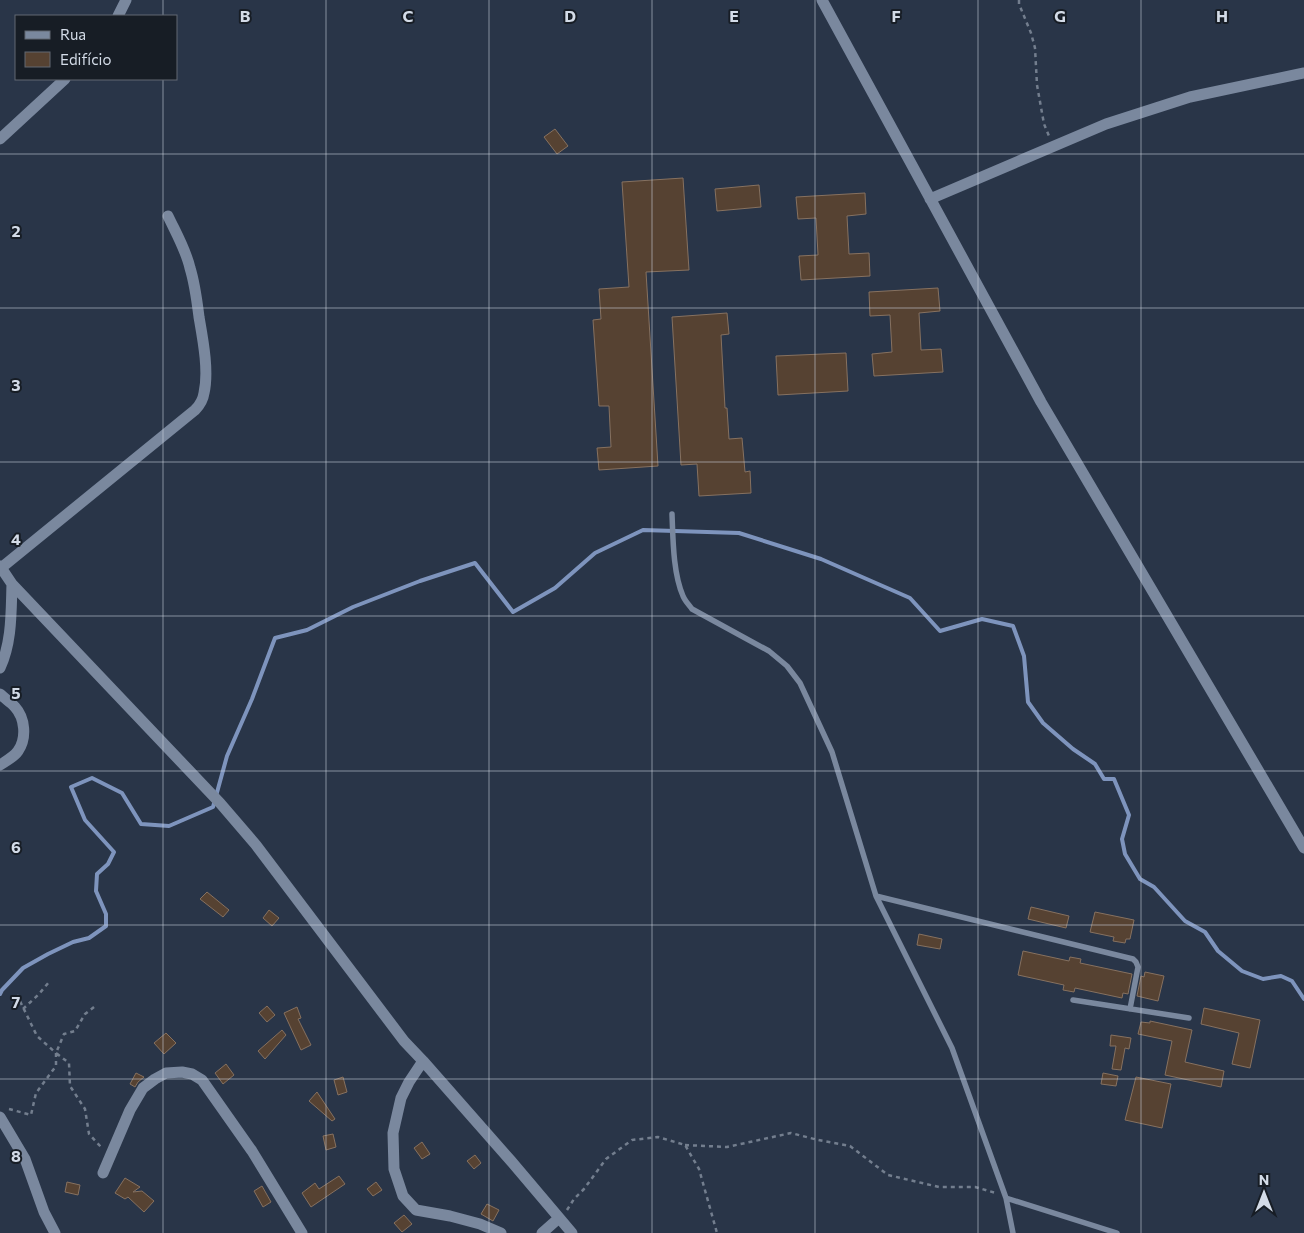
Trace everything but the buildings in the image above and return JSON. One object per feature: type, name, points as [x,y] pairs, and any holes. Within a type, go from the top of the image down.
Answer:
[{"type":"street","points":[[118,15],[126,0]]},
{"type":"street","points":[[822,0],[1041,402],[1304,848]]},
{"type":"street","points":[[930,198],[1106,124],[1190,97],[1304,74]]},
{"type":"street","points":[[0,139],[64,80]]},
{"type":"street","points":[[168,216],[190,267],[195,292],[203,342],[206,381],[201,402],[196,410],[2,572],[67,643],[209,790],[256,846],[404,1041],[511,1161],[572,1233]]},
{"type":"street","points":[[0,668],[8,642],[12,584]]},
{"type":"street","points":[[0,694],[15,706],[24,727],[22,745],[18,752],[0,765]]},
{"type":"street","points":[[423,1061],[408,1082],[401,1098],[393,1133],[394,1169],[403,1196],[416,1210],[480,1224],[501,1233]]},
{"type":"street","points":[[103,1173],[130,1110],[143,1088],[166,1073],[182,1072],[192,1074],[202,1080],[252,1151],[302,1233]]},
{"type":"street","points":[[4,1113],[25,1159],[44,1212],[55,1233]]},
{"type":"street","points":[[542,1233],[559,1218]]},
{"type":"lane","points":[[672,514],[673,546],[679,586],[684,599],[692,609],[769,652],[787,666],[800,683],[832,752],[876,896],[952,1048],[1006,1198],[1013,1233]]},
{"type":"lane","points":[[876,896],[1133,959],[1138,967],[1130,1009]]},
{"type":"lane","points":[[1073,1000],[1189,1018]]},
{"type":"lane","points":[[1006,1198],[1117,1233]]},
{"type":"path","points":[[1019,0],[1035,48],[1037,85],[1044,124],[1053,146]]},
{"type":"path","points":[[24,1009],[49,982]]},
{"type":"path","points":[[17,996],[36,1036],[69,1063],[70,1086],[85,1109],[89,1134],[110,1157]]},
{"type":"path","points":[[4,1113],[30,1115],[36,1093],[56,1066],[56,1053],[64,1034],[75,1031],[85,1014],[94,1007]]},
{"type":"path","points":[[559,1218],[606,1159],[632,1140],[658,1136],[685,1145],[727,1147],[791,1132],[818,1140],[850,1146],[888,1175],[939,1187],[975,1187],[1006,1198]]},
{"type":"path","points":[[685,1145],[699,1169],[717,1233]]},
{"type":"waterway","points":[[0,994],[23,968],[73,942],[89,938],[106,926],[106,914],[96,891],[97,874],[108,864],[114,852],[85,820],[71,787],[92,778],[122,793],[141,824],[169,826],[213,807],[227,756],[252,699],[275,638],[307,630],[353,607],[420,581],[475,563],[513,612],[555,588],[595,553],[643,530],[739,533],[821,559],[910,598],[940,631],[982,619],[1013,626],[1024,656],[1028,702],[1043,723],[1073,749],[1095,764],[1104,779],[1114,779],[1129,815],[1122,839],[1125,854],[1140,879],[1154,887],[1185,921],[1205,932],[1218,951],[1242,971],[1263,979],[1281,976],[1292,981],[1304,999]]}]
